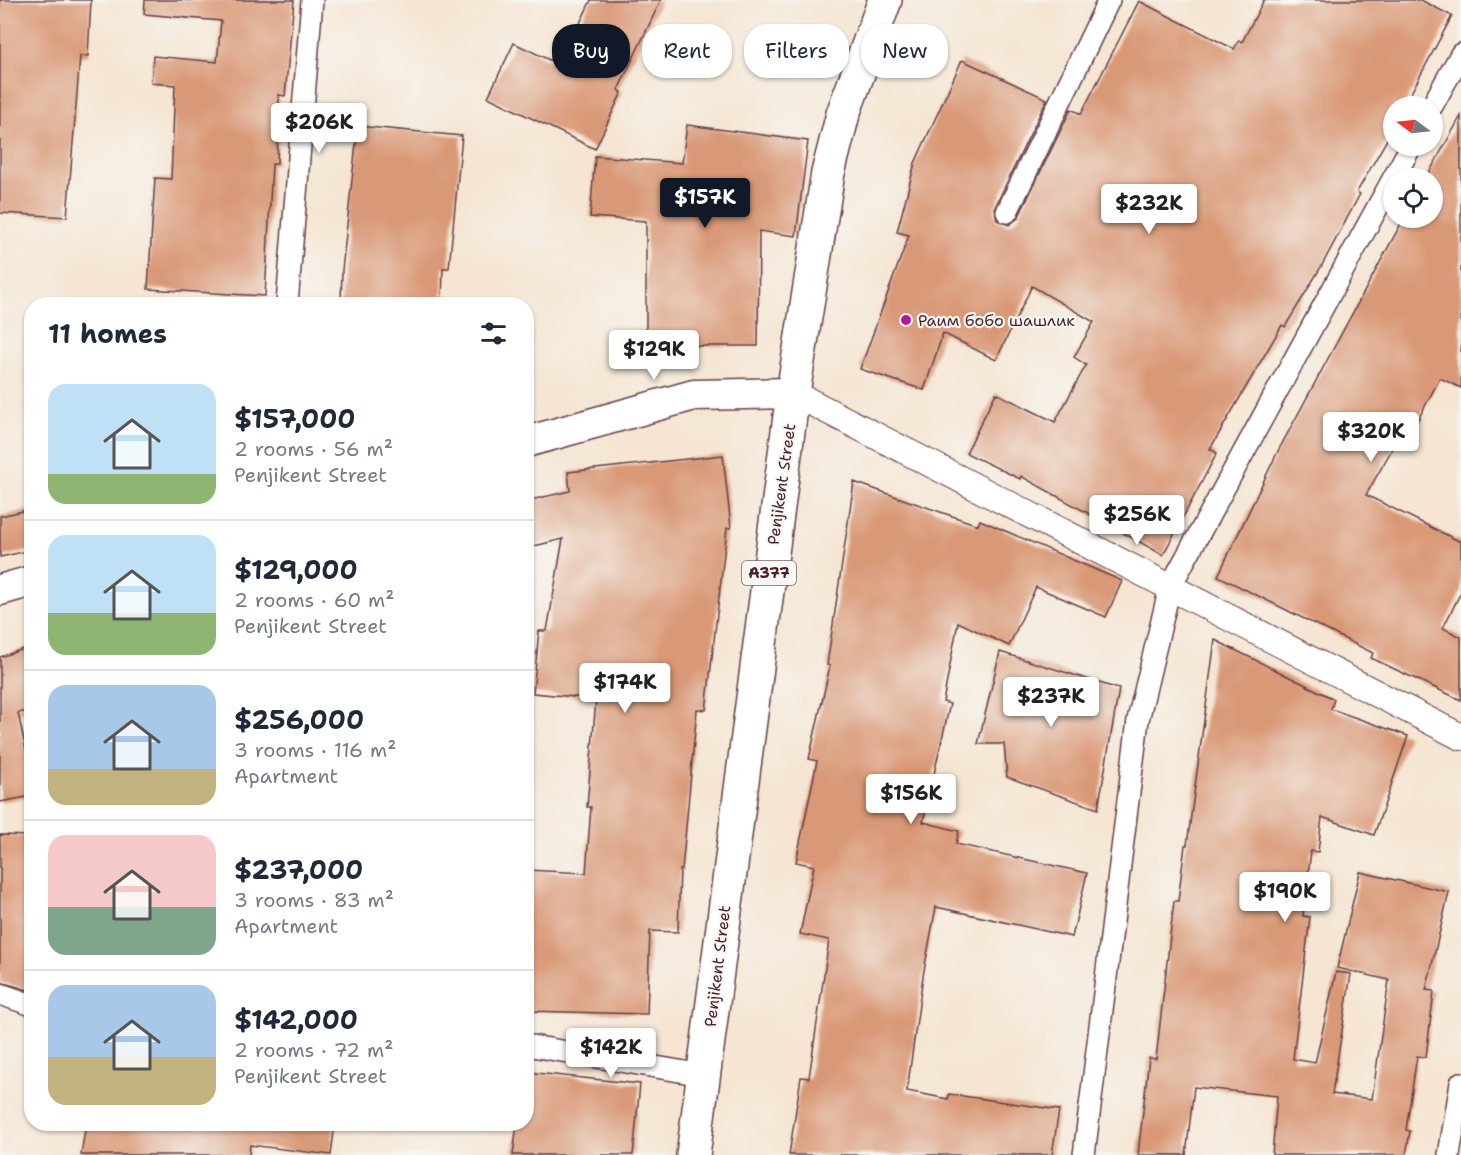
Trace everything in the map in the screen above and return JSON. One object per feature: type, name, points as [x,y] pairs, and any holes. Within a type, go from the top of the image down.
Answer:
[{"type":"main road","name":"Penjikent Street","points":[[693,1155],[793,393],[828,173],[843,114],[885,0]]},
{"type":"main road","points":[[534,440],[694,395],[793,393]]},
{"type":"main road","points":[[0,590],[24,583]]},
{"type":"street","points":[[288,297],[312,0]]},
{"type":"street","points":[[310,26],[324,0]]},
{"type":"street","points":[[1006,212],[1109,0]]},
{"type":"street","points":[[1438,96],[1461,54]]},
{"type":"street","points":[[1084,1155],[1138,720],[1170,587],[1406,156]]},
{"type":"street","points":[[793,393],[1461,737]]},
{"type":"street","points":[[0,994],[24,1002]]},
{"type":"street","points":[[534,1046],[703,1075]]},
{"type":"street","points":[[1449,1155],[1461,1083]]},
{"type":"building","points":[[0,0],[91,0],[88,56],[80,56],[67,217],[0,213]]},
{"type":"building","points":[[145,0],[294,0],[285,96],[279,95],[277,164],[272,164],[265,296],[148,289],[155,178],[171,179],[175,85],[151,83],[153,56],[217,62],[221,21],[144,14]]},
{"type":"building","points":[[591,0],[661,0],[650,24],[642,24],[642,40],[630,65],[630,24],[580,24]]},
{"type":"building","points":[[1264,0],[1421,0],[1452,16],[1409,96],[1383,96],[1383,146],[1357,192],[1360,194],[1321,267],[1285,327],[1282,325],[1210,449],[1217,453],[1163,555],[1021,476],[1020,479],[966,453],[996,393],[1055,422],[1086,365],[1074,357],[1094,322],[1032,286],[996,360],[943,333],[924,390],[860,369],[909,235],[897,232],[915,163],[962,60],[1047,99],[995,207],[997,220],[1009,225],[1018,218],[1071,109],[1081,114],[1139,1],[1234,49],[1239,40],[1242,42]]},
{"type":"building","points":[[514,43],[552,61],[552,78],[624,78],[618,90],[622,92],[595,149],[488,97]]},
{"type":"building","points":[[1461,116],[1461,388],[1440,378],[1414,427],[1407,423],[1366,495],[1461,542],[1461,592],[1443,628],[1461,637],[1461,700],[1371,658],[1373,653],[1218,576],[1277,453],[1399,228],[1443,228],[1443,168],[1432,168],[1438,156],[1443,156],[1443,148]]},
{"type":"building","points":[[687,125],[808,141],[796,236],[759,231],[758,346],[646,346],[646,221],[590,217],[595,156],[682,163]]},
{"type":"building","points":[[358,126],[462,136],[449,268],[443,268],[442,297],[341,297],[342,270]]},
{"type":"building","points":[[723,455],[731,528],[727,528],[706,710],[697,709],[682,870],[680,870],[678,932],[650,931],[647,1014],[534,1011],[534,870],[586,873],[591,807],[587,807],[596,699],[534,693],[539,631],[547,631],[563,539],[534,546],[534,499],[570,491],[568,472]]},
{"type":"building","points":[[854,482],[978,525],[980,520],[1122,581],[1106,617],[1036,587],[1009,646],[958,622],[943,702],[950,704],[923,822],[959,831],[956,844],[1087,873],[1072,937],[936,907],[923,976],[907,1091],[948,1099],[949,1094],[1059,1110],[1052,1155],[789,1155],[801,1077],[809,1078],[829,940],[800,934],[814,866],[796,862],[817,761],[809,759],[830,666],[827,665]]},
{"type":"building","points":[[24,511],[24,552],[0,557],[0,516]]},
{"type":"building","points":[[1215,640],[1334,699],[1331,709],[1408,736],[1374,835],[1322,817],[1318,852],[1311,851],[1303,916],[1310,917],[1293,1059],[1315,1063],[1336,972],[1351,974],[1332,1094],[1372,1099],[1389,980],[1337,968],[1360,872],[1449,892],[1426,990],[1434,991],[1426,1057],[1417,1056],[1406,1130],[1410,1131],[1406,1155],[1272,1155],[1277,1096],[1194,1087],[1186,1155],[1138,1155],[1149,1058],[1156,1059],[1174,901],[1178,901],[1185,845],[1187,845]]},
{"type":"building","points":[[24,649],[24,712],[18,713],[24,741],[24,798],[0,802],[0,657]]},
{"type":"building","points":[[1000,652],[1119,689],[1098,809],[1007,777],[1004,744],[978,744]]},
{"type":"building","points":[[0,835],[24,836],[24,989],[0,982]]},
{"type":"building","points":[[534,1073],[640,1084],[633,1155],[513,1155],[516,1131],[534,1131]]},
{"type":"building","points":[[85,1131],[334,1131],[331,1155],[250,1145],[249,1155],[81,1155]]},
{"type":"place","name":"Раим бобо шашлик","points":[[906,320]]}]
